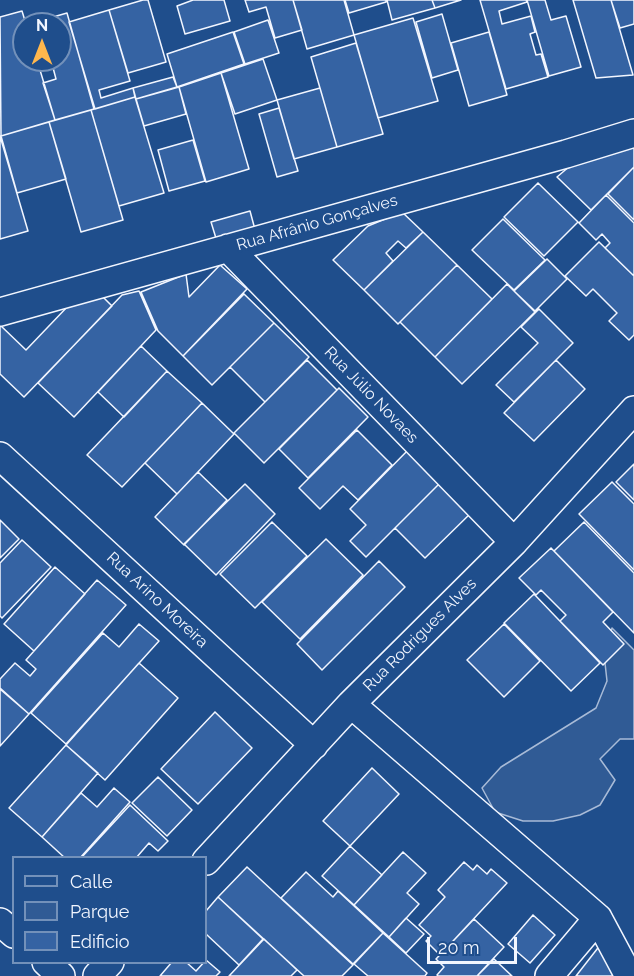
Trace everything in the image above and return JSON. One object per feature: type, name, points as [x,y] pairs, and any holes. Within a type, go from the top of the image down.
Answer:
[{"type":"street","name":"Rua Afrânio Gonçalves","points":[[0,312],[634,133]]},
{"type":"street","name":"Rua Júlio Novaes","points":[[228,248],[514,542]]},
{"type":"street","name":"Rua Rodrigues Alves","points":[[207,860],[351,704],[514,542],[634,410]]},
{"type":"street","name":"Rua Arino Moreira","points":[[0,456],[314,745]]},
{"type":"street","points":[[351,704],[598,918],[629,976]]},
{"type":"street","points":[[549,976],[598,918]]},
{"type":"street","points":[[0,921],[12,931]]},
{"type":"street","points":[[47,964],[61,976]]},
{"type":"street","points":[[97,976],[109,964]]},
{"type":"green space","points":[[612,628],[634,650],[634,739],[620,739],[600,759],[615,780],[600,805],[580,815],[553,821],[523,821],[495,812],[482,788],[501,767],[596,708],[607,681],[604,654]]},
{"type":"building","points":[[148,0],[166,62],[128,73],[109,10]]},
{"type":"building","points":[[193,0],[224,0],[230,21],[185,34],[177,6]]},
{"type":"building","points":[[245,0],[293,0],[302,30],[275,38],[266,7],[249,12]]},
{"type":"building","points":[[293,0],[344,0],[354,35],[307,49]]},
{"type":"building","points":[[345,0],[386,0],[386,2],[349,13]]},
{"type":"building","points":[[387,0],[432,0],[435,8],[392,20]]},
{"type":"building","points":[[432,0],[461,0],[435,8]]},
{"type":"building","points":[[480,0],[526,0],[527,2],[499,11],[502,24],[531,16],[535,32],[530,34],[536,55],[541,54],[548,77],[506,89]]},
{"type":"building","points":[[527,0],[545,0],[551,20],[566,16],[581,67],[549,76]]},
{"type":"building","points":[[573,0],[611,0],[633,75],[596,78]]},
{"type":"building","points":[[611,0],[634,0],[634,24],[620,28]]},
{"type":"building","points":[[109,10],[130,81],[99,90],[101,98],[133,88],[135,97],[95,109],[72,32],[72,21]]},
{"type":"building","points":[[12,14],[12,72],[41,72],[55,120],[1,136],[0,17]]},
{"type":"building","points":[[442,14],[458,70],[432,78],[416,22]]},
{"type":"building","points":[[413,18],[438,101],[378,118],[354,35]]},
{"type":"building","points":[[268,20],[279,53],[245,64],[234,32]]},
{"type":"building","points":[[72,31],[94,109],[55,120],[43,83],[56,79],[54,72],[72,72]]},
{"type":"building","points":[[233,32],[244,64],[177,87],[167,54]]},
{"type":"building","points":[[489,32],[507,95],[469,106],[451,43]]},
{"type":"building","points":[[356,43],[383,134],[337,147],[311,57]]},
{"type":"building","points":[[263,59],[277,100],[235,114],[221,73]]},
{"type":"building","points":[[221,73],[249,169],[206,182],[179,87]]},
{"type":"building","points":[[173,77],[177,87],[136,99],[133,88]]},
{"type":"building","points":[[179,87],[186,114],[144,126],[136,99]]},
{"type":"building","points":[[320,88],[337,147],[294,159],[277,100]]},
{"type":"building","points":[[135,97],[164,193],[119,206],[91,110]]},
{"type":"building","points":[[279,108],[298,171],[277,177],[259,114]]},
{"type":"building","points":[[91,110],[123,220],[81,232],[49,122]]},
{"type":"building","points":[[49,122],[66,179],[17,193],[1,136]]},
{"type":"building","points":[[0,136],[28,231],[0,239]]},
{"type":"building","points":[[193,140],[205,181],[169,191],[158,150]]},
{"type":"building","points":[[634,142],[634,167],[591,210],[557,177],[584,154]]},
{"type":"building","points":[[634,167],[634,220],[608,194]]},
{"type":"building","points":[[538,183],[578,222],[544,256],[504,217]]},
{"type":"building","points":[[606,195],[634,223],[634,276],[605,248],[610,243],[602,234],[596,240],[579,223]]},
{"type":"building","points":[[250,211],[257,237],[219,248],[211,222]]},
{"type":"building","points":[[402,212],[423,232],[406,248],[398,241],[386,253],[393,261],[364,290],[333,260],[368,226]]},
{"type":"building","points":[[503,219],[545,260],[514,290],[472,250]]},
{"type":"building","points":[[423,232],[457,265],[398,324],[364,290]]},
{"type":"building","points":[[599,242],[634,276],[634,335],[629,340],[609,321],[617,313],[593,289],[586,296],[565,276]]},
{"type":"building","points":[[547,259],[567,279],[535,311],[514,291]]},
{"type":"building","points":[[220,265],[247,289],[183,356],[158,331],[141,292],[186,274],[189,297]]},
{"type":"building","points":[[457,265],[492,299],[435,357],[400,322]]},
{"type":"building","points":[[507,284],[535,312],[462,384],[435,357]]},
{"type":"building","points":[[139,291],[156,330],[74,417],[38,383],[122,295]]},
{"type":"building","points":[[99,293],[112,306],[24,397],[0,374],[0,325],[26,350],[69,305]]},
{"type":"building","points":[[244,294],[274,323],[212,385],[183,356]]},
{"type":"building","points":[[539,309],[573,343],[514,402],[496,385],[538,343],[521,327]]},
{"type":"building","points":[[274,323],[309,357],[265,402],[230,367]]},
{"type":"building","points":[[141,346],[167,371],[124,417],[98,392]]},
{"type":"building","points":[[307,360],[337,390],[264,463],[234,433]]},
{"type":"building","points":[[556,360],[585,389],[534,441],[504,413]]},
{"type":"building","points":[[167,371],[202,403],[122,487],[87,455]]},
{"type":"building","points":[[339,388],[368,417],[308,478],[279,449]]},
{"type":"building","points":[[202,403],[234,434],[177,494],[145,463]]},
{"type":"building","points":[[357,430],[392,465],[358,500],[343,486],[320,509],[299,488]]},
{"type":"building","points":[[411,447],[443,480],[366,557],[350,541],[366,525],[350,509]]},
{"type":"building","points":[[634,464],[634,500],[616,482]]},
{"type":"building","points":[[198,472],[227,500],[184,545],[155,517]]},
{"type":"building","points":[[443,480],[474,510],[425,558],[395,528]]},
{"type":"building","points":[[612,482],[634,504],[634,570],[579,514]]},
{"type":"building","points":[[245,484],[275,514],[216,575],[184,544]]},
{"type":"building","points":[[0,520],[19,539],[0,558]]},
{"type":"building","points":[[272,522],[307,556],[255,608],[220,574]]},
{"type":"building","points":[[584,522],[634,573],[634,633],[554,551]]},
{"type":"building","points":[[326,539],[363,575],[300,639],[262,602]]},
{"type":"building","points":[[22,540],[51,567],[2,618],[0,616],[0,563]]},
{"type":"building","points":[[551,548],[613,612],[603,622],[624,644],[603,665],[560,621],[566,615],[541,590],[536,595],[519,578]]},
{"type":"building","points":[[379,561],[405,587],[322,670],[297,644]]},
{"type":"building","points":[[55,567],[85,594],[34,651],[4,624]]},
{"type":"building","points":[[97,580],[126,605],[29,714],[0,688],[0,679],[15,663],[30,676],[36,669],[26,660]]},
{"type":"building","points":[[534,594],[600,663],[571,691],[504,623]]},
{"type":"building","points":[[139,624],[159,641],[66,744],[31,713],[103,633],[119,647]]},
{"type":"building","points":[[504,624],[540,661],[504,697],[467,660]]},
{"type":"building","points":[[139,663],[178,698],[105,780],[66,745]]},
{"type":"building","points":[[0,689],[29,714],[0,746]]},
{"type":"building","points":[[215,712],[252,748],[198,804],[161,769]]},
{"type":"building","points":[[66,745],[98,773],[42,837],[9,808]]},
{"type":"building","points":[[372,768],[399,794],[350,846],[323,821]]},
{"type":"building","points":[[158,777],[192,810],[167,836],[132,803]]},
{"type":"building","points":[[114,788],[130,802],[82,856],[63,856],[42,837],[81,793],[97,807]]},
{"type":"building","points":[[130,805],[168,841],[158,851],[149,843],[138,856],[83,856]]},
{"type":"building","points":[[350,846],[382,875],[354,905],[322,876]]},
{"type":"building","points":[[403,852],[426,873],[407,893],[419,904],[389,937],[354,905]]},
{"type":"building","points":[[464,862],[473,870],[477,865],[487,874],[491,869],[507,883],[440,955],[426,941],[431,936],[419,925],[445,897],[438,890]]},
{"type":"building","points":[[247,867],[353,965],[342,976],[304,976],[218,897]]},
{"type":"building","points":[[306,872],[333,897],[338,891],[383,933],[353,964],[281,898]]},
{"type":"building","points":[[218,897],[263,939],[239,965],[207,935],[207,910]]},
{"type":"building","points":[[533,915],[555,935],[530,963],[508,944]]},
{"type":"building","points":[[406,918],[424,934],[406,953],[389,937]]},
{"type":"building","points":[[474,919],[504,947],[477,976],[438,976],[444,967],[436,959]]},
{"type":"building","points":[[383,933],[427,973],[425,976],[368,976],[354,964]]},
{"type":"building","points":[[264,939],[297,970],[291,976],[229,976]]},
{"type":"building","points":[[601,944],[620,976],[576,976]]},
{"type":"building","points":[[494,959],[512,976],[477,976]]},
{"type":"building","points":[[207,961],[220,972],[216,976],[160,976],[170,964],[188,964],[196,971],[202,964],[207,964]]}]
